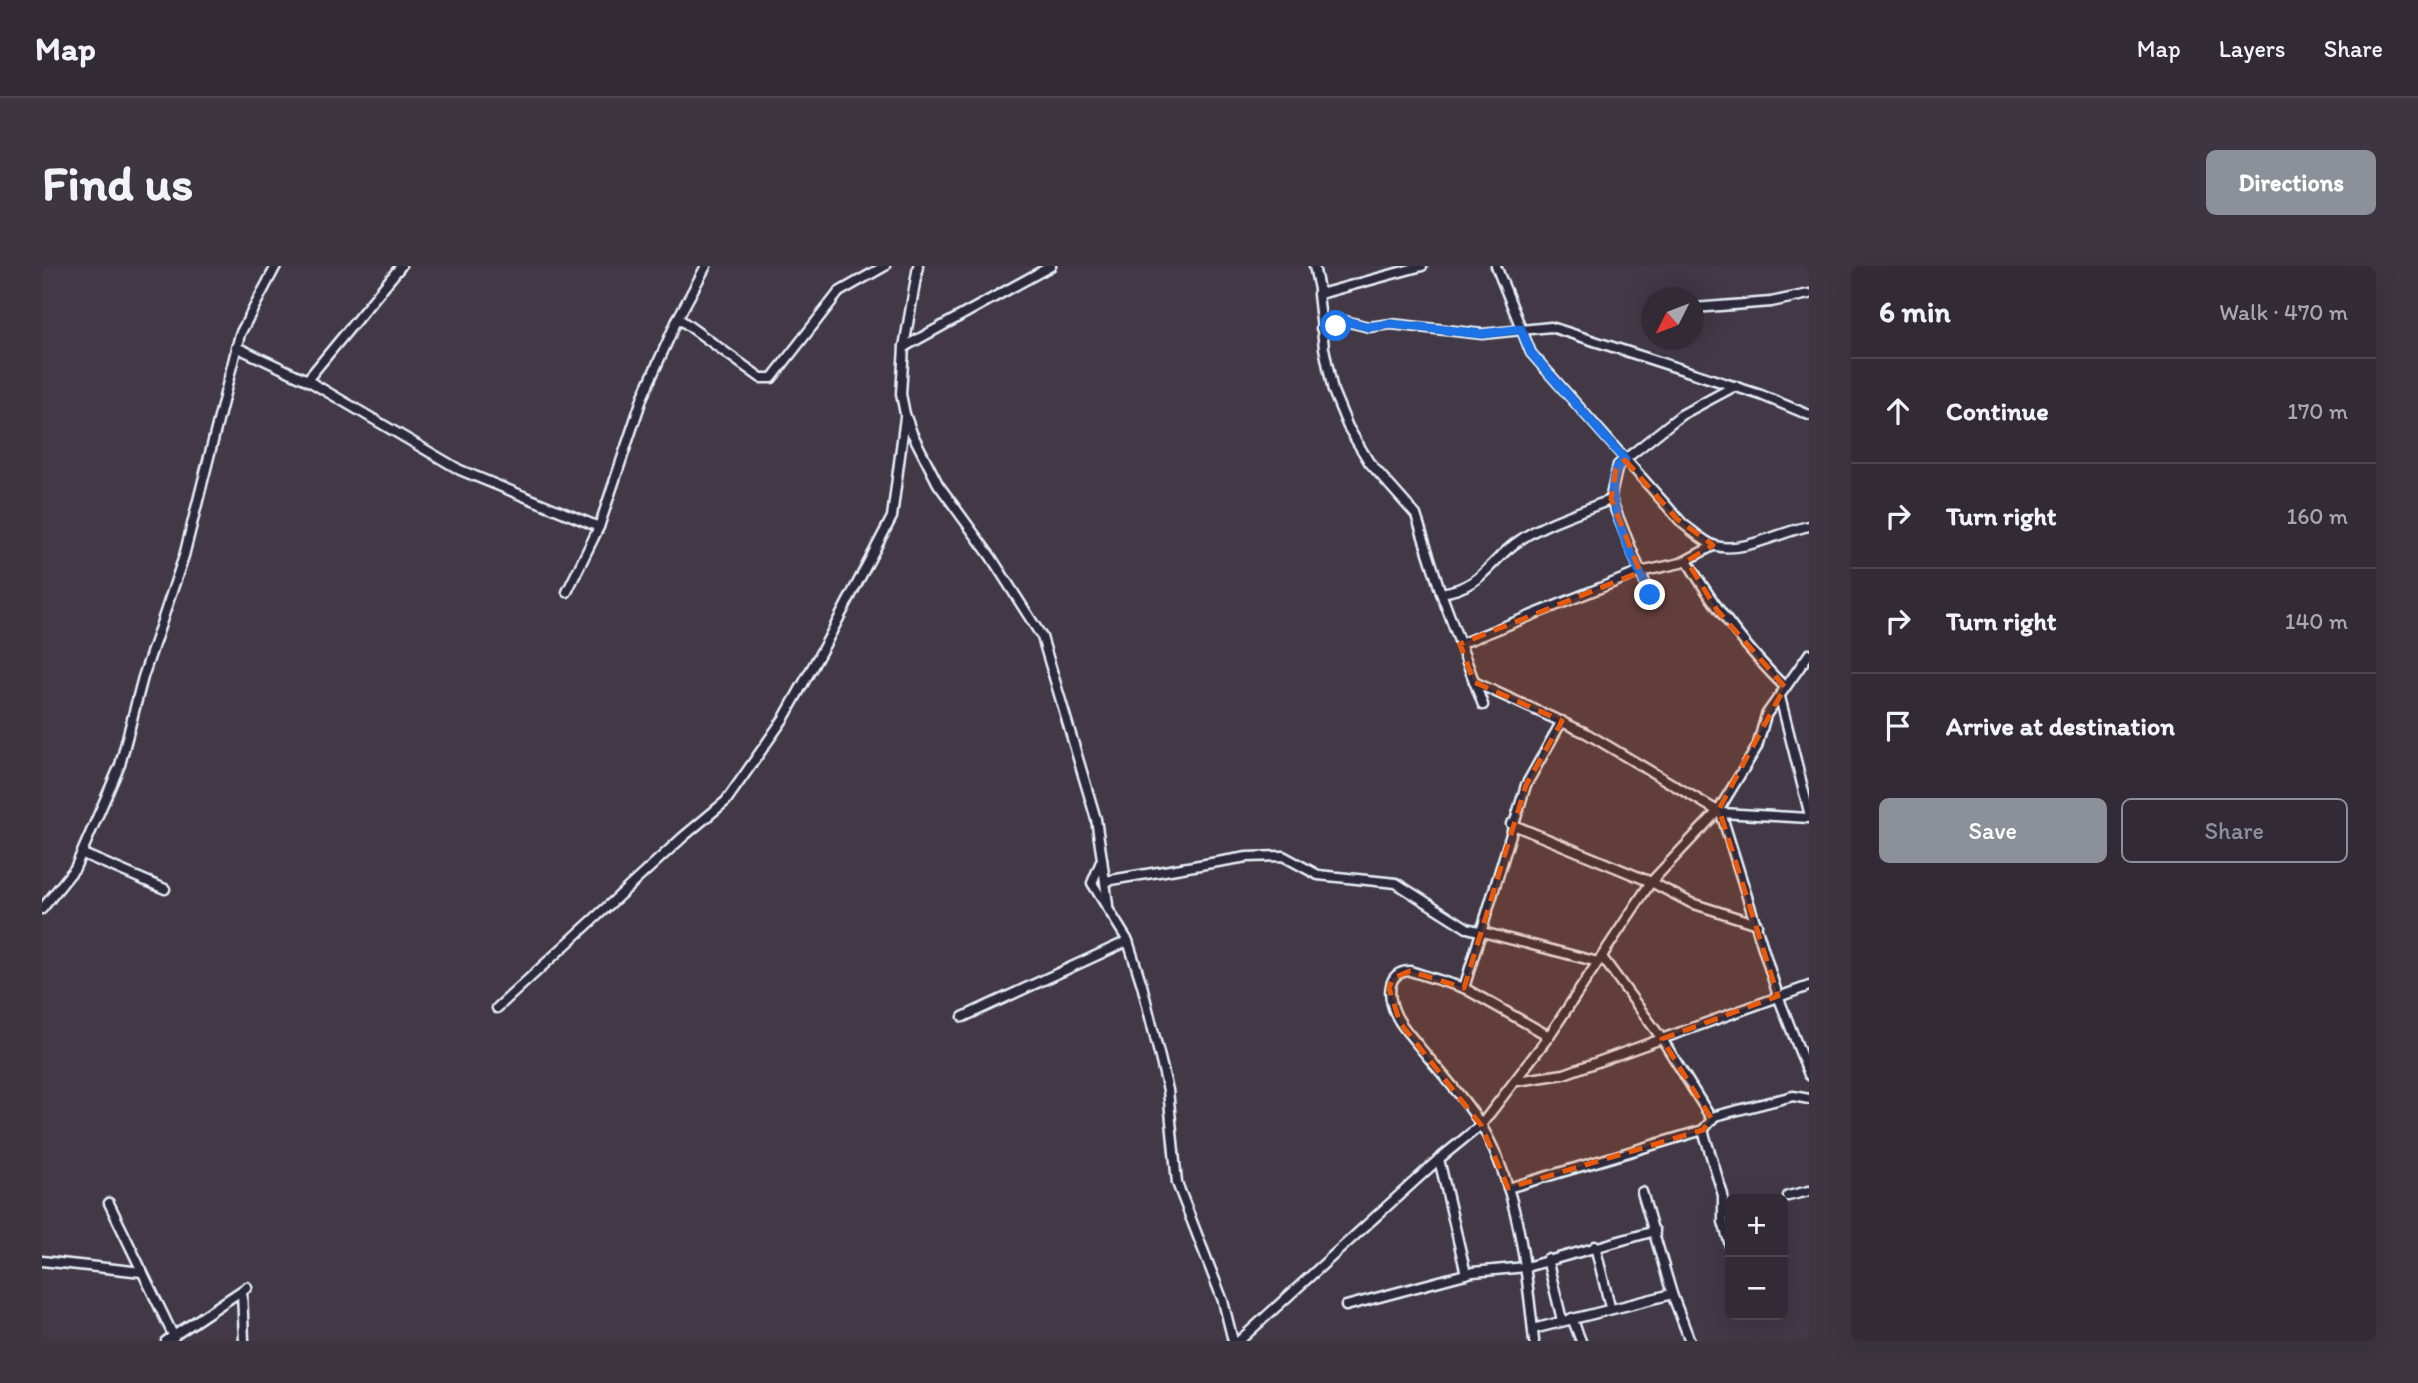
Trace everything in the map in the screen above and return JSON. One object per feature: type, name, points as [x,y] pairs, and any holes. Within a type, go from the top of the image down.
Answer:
[{"type":"street","points":[[42,909],[83,854],[120,765],[143,677],[184,556],[236,347],[244,326],[276,266]]},
{"type":"street","points":[[307,380],[401,266]]},
{"type":"street","points":[[567,592],[599,527],[643,396],[678,318],[706,266]]},
{"type":"street","points":[[678,318],[761,378],[772,378],[839,292],[885,266]]},
{"type":"street","points":[[918,266],[904,347],[901,394],[905,414],[938,484],[1040,631],[1083,773],[1102,859],[1108,905]]},
{"type":"street","points":[[904,347],[1051,266]]},
{"type":"street","points":[[1314,266],[1331,384],[1348,427],[1369,462],[1416,515],[1441,593],[1483,705]]},
{"type":"street","points":[[1318,294],[1422,266]]},
{"type":"street","points":[[1496,266],[1531,353],[1678,519],[1713,546],[1742,548],[1777,533],[1809,526]]},
{"type":"street","points":[[1704,307],[1771,302],[1809,294]]},
{"type":"street","points":[[1321,328],[1346,321],[1369,327],[1391,324],[1482,334],[1550,327],[1735,386],[1809,415]]},
{"type":"street","points":[[236,347],[307,380],[460,470],[599,527]]},
{"type":"street","points":[[1650,595],[1611,499],[1616,469],[1688,411],[1735,386]]},
{"type":"street","points":[[497,1008],[683,837],[715,813],[784,718],[892,517],[905,414]]},
{"type":"street","points":[[1441,593],[1458,591],[1475,582],[1523,538],[1611,499]]},
{"type":"street","points":[[1460,643],[1640,572],[1687,561],[1713,546]]},
{"type":"street","points":[[1687,561],[1717,610],[1758,660],[1785,687]]},
{"type":"street","points":[[1239,1341],[1439,1159],[1481,1125],[1549,1036],[1651,882],[1719,812],[1757,747],[1766,715],[1809,653]]},
{"type":"street","points":[[1474,682],[1562,721],[1719,812],[1809,818]]},
{"type":"street","points":[[1780,697],[1809,812]]},
{"type":"street","points":[[1464,988],[1525,785],[1562,721]]},
{"type":"street","points":[[1719,812],[1779,996],[1809,1075]]},
{"type":"street","points":[[1511,825],[1651,882],[1691,903],[1757,924]]},
{"type":"street","points":[[83,854],[165,889]]},
{"type":"street","points":[[1105,881],[1247,857],[1283,856],[1318,875],[1396,883],[1451,919],[1481,932],[1600,959],[1662,1039],[1711,1118]]},
{"type":"street","points":[[1102,859],[1092,883],[1128,941],[1168,1090],[1177,1183],[1223,1301],[1233,1341]]},
{"type":"street","points":[[963,1017],[1128,941]]},
{"type":"street","points":[[1534,1341],[1527,1266],[1508,1188],[1481,1125],[1400,1023],[1389,988],[1393,978],[1404,971],[1410,971],[1464,988],[1549,1036]]},
{"type":"street","points":[[1517,1081],[1564,1074],[1809,986]]},
{"type":"street","points":[[1508,1188],[1703,1130],[1711,1118],[1793,1096],[1809,1099]]},
{"type":"street","points":[[1703,1130],[1723,1195],[1725,1229]]},
{"type":"street","points":[[1439,1159],[1466,1274]]},
{"type":"street","points":[[1788,1196],[1809,1191]]},
{"type":"street","points":[[1642,1192],[1672,1294],[1690,1341]]},
{"type":"street","points":[[110,1203],[170,1339],[244,1289],[244,1341]]},
{"type":"street","points":[[1346,1306],[1466,1274],[1527,1266],[1655,1231]]},
{"type":"street","points":[[1595,1246],[1610,1307]]},
{"type":"street","points":[[1547,1259],[1562,1320]]},
{"type":"street","points":[[42,1261],[142,1272]]},
{"type":"street","points":[[1533,1329],[1610,1307],[1672,1294]]},
{"type":"street","points":[[1572,1318],[1581,1341]]},
{"type":"highlighted area","points":[[1625,460],[1677,519],[1713,545],[1687,561],[1717,610],[1785,687],[1719,809],[1778,996],[1662,1039],[1711,1118],[1703,1130],[1508,1188],[1481,1125],[1400,1023],[1389,988],[1393,978],[1410,971],[1464,988],[1526,785],[1562,721],[1474,682],[1460,644],[1640,572],[1611,499],[1616,469]]},
{"type":"route","points":[[1336,326],[1346,321],[1353,325],[1369,327],[1391,324],[1482,334],[1521,329],[1531,353],[1625,460],[1616,469],[1611,499],[1650,595]]}]
